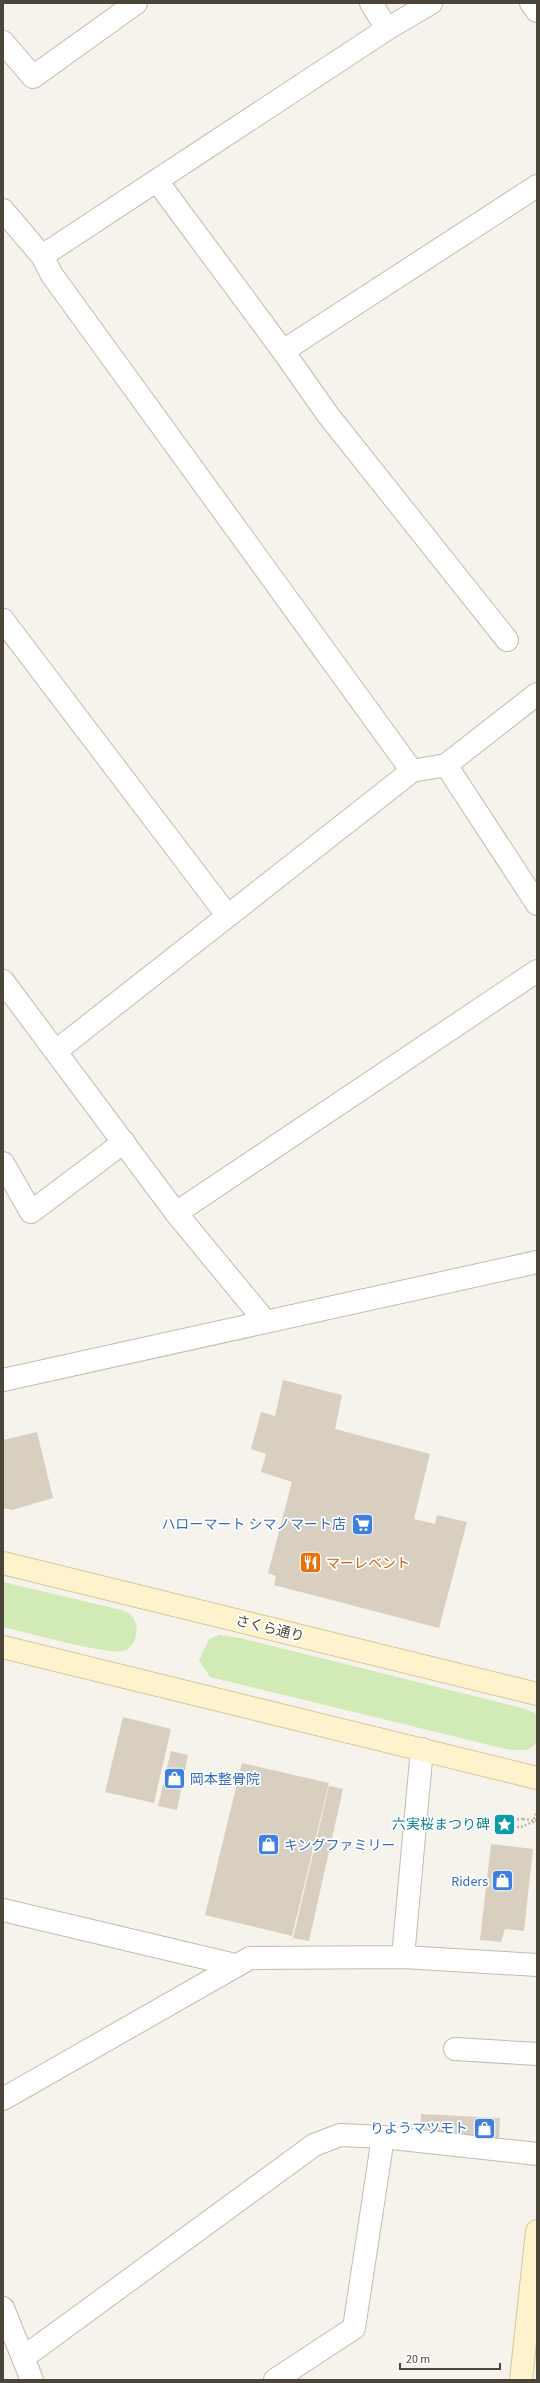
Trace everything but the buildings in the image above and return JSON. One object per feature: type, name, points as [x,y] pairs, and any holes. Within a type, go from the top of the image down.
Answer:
[{"type":"street","points":[[3,42],[33,76],[136,3]]},
{"type":"street","points":[[370,3],[388,29]]},
{"type":"street","points":[[42,256],[388,29],[431,3]]},
{"type":"street","points":[[531,3],[537,11]]},
{"type":"street","points":[[157,181],[283,351],[328,415],[507,640]]},
{"type":"street","points":[[283,351],[537,186]]},
{"type":"street","points":[[3,210],[42,256],[52,275],[412,771]]},
{"type":"street","points":[[3,620],[228,915]]},
{"type":"street","points":[[56,1051],[412,771],[446,765],[537,694]]},
{"type":"street","points":[[446,765],[537,904]]},
{"type":"street","points":[[176,1213],[537,971]]},
{"type":"street","points":[[6,991],[56,1051],[176,1213],[265,1321]]},
{"type":"street","points":[[3,1163],[31,1212],[124,1142]]},
{"type":"street","points":[[3,1380],[537,1262]]},
{"type":"street","name":"さくら通り","points":[[3,1563],[537,1694]]},
{"type":"street","points":[[3,1647],[537,1778]]},
{"type":"street","points":[[403,1958],[422,1749]]},
{"type":"street","points":[[3,1910],[236,1966]]},
{"type":"street","points":[[3,2099],[250,1958],[403,1958],[537,1965]]},
{"type":"street","points":[[455,2048],[537,2054]]},
{"type":"street","points":[[24,2357],[314,2145],[340,2135],[383,2137],[537,2154]]},
{"type":"street","points":[[275,2380],[354,2328],[383,2137]]},
{"type":"street","points":[[521,2380],[537,2231]]},
{"type":"street","points":[[3,2308],[32,2380]]},
{"type":"path","points":[[536,1811],[533,1822],[521,1827],[501,1827],[502,1820],[537,1821]]},
{"type":"green space","points":[[3,1582],[126,1612],[131,1615],[136,1624],[137,1630],[134,1641],[128,1649],[123,1651],[100,1650],[3,1627]]},
{"type":"green space","points":[[220,1635],[240,1638],[522,1708],[535,1713],[537,1716],[537,1743],[528,1750],[510,1750],[210,1677],[199,1660],[209,1639]]},
{"type":"place","name":"ハローマート シマノマート店","points":[[362,1524]]},
{"type":"place","name":"マーレベント","points":[[310,1563]]},
{"type":"place","name":"岡本整骨院","points":[[175,1779]]},
{"type":"place","name":"六実桜まつり碑","points":[[505,1824]]},
{"type":"place","name":"キングファミリー","points":[[268,1845]]},
{"type":"place","name":"Riders","points":[[503,1881]]},
{"type":"place","name":"りようマツモト","points":[[484,2128]]}]
